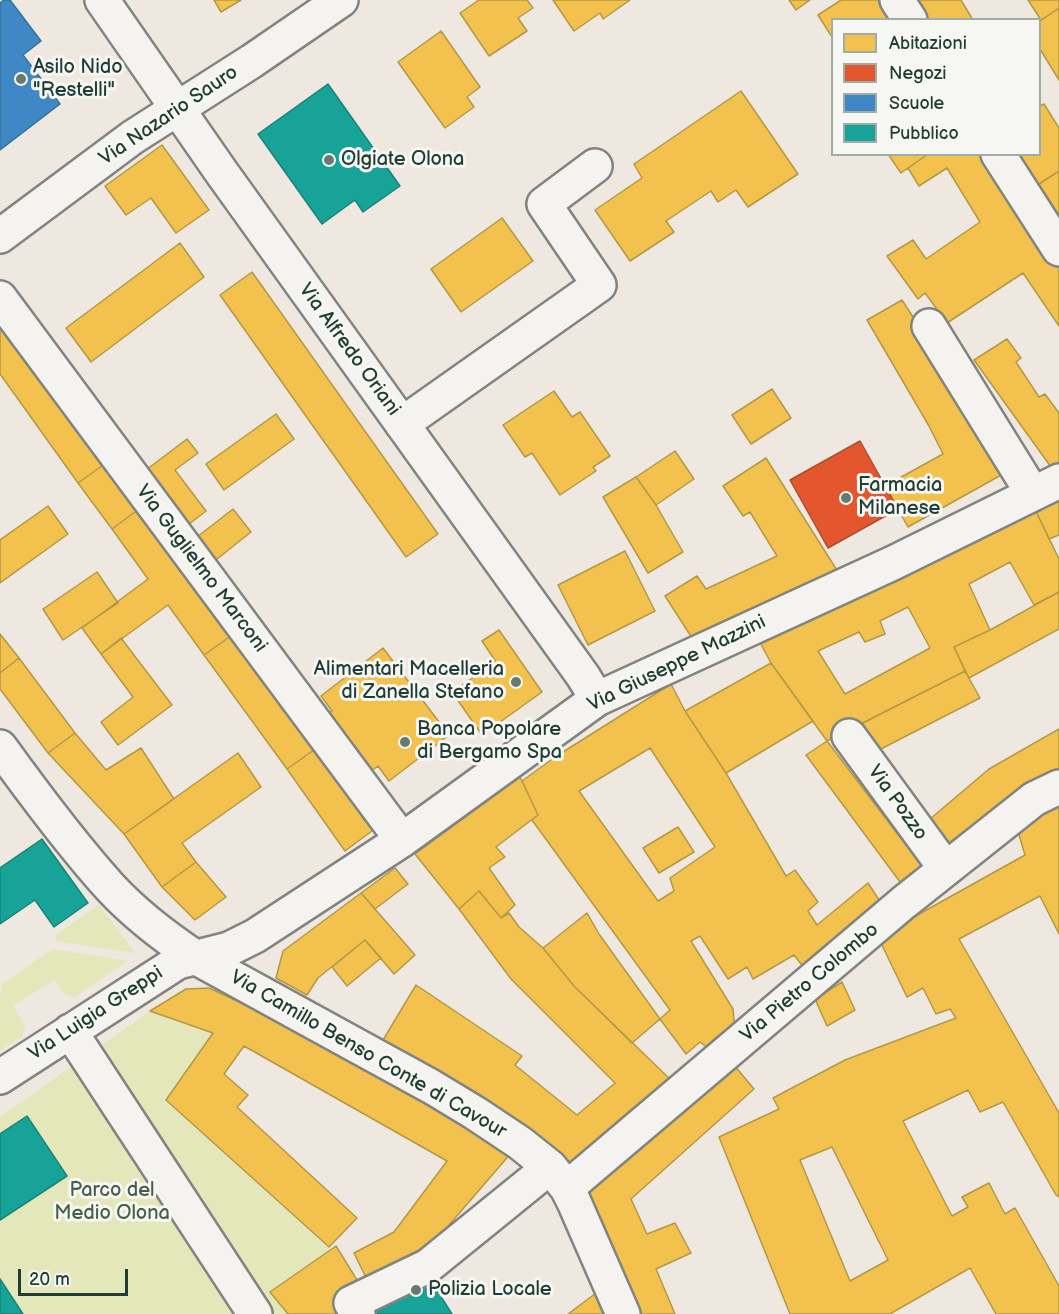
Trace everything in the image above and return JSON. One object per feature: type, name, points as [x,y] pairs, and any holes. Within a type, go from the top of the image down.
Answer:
[{"type":"street","name":"Via Alfredo Oriani","points":[[102,0],[229,183],[583,676],[597,699]]},
{"type":"street","name":"Via Nazario Sauro","points":[[0,236],[133,136],[252,61],[341,0]]},
{"type":"street","points":[[897,0],[909,18]]},
{"type":"street","points":[[999,156],[1059,249]]},
{"type":"street","points":[[402,423],[599,285],[544,204],[595,166]]},
{"type":"street","name":"Via Guglielmo Marconi","points":[[0,298],[402,840]]},
{"type":"street","points":[[929,326],[1046,488]]},
{"type":"street","name":"Via Giuseppe Mazzini","points":[[195,957],[219,952],[247,940],[402,840],[597,699],[892,563],[1046,488]]},
{"type":"street","name":"Via Pozzo","points":[[849,736],[946,869]]},
{"type":"street","name":"Via Camillo Benso Conte di Cavour","points":[[0,747],[111,888],[151,925],[195,957],[432,1087],[505,1133],[559,1178],[624,1314]]},
{"type":"street","name":"Via Pietro Colombo","points":[[358,1314],[351,1303],[428,1266],[559,1178],[1034,799],[1059,787]]},
{"type":"street","name":"Via Luigia Greppi","points":[[0,1077],[178,962],[195,957]]},
{"type":"street","points":[[70,1031],[255,1314]]},
{"type":"green space","points":[[99,905],[135,953],[56,941],[55,935]]},
{"type":"green space","points":[[53,949],[128,961],[75,997],[63,993],[54,980],[13,1006],[25,1026],[22,1037],[0,1051],[2,984]]},
{"type":"green space","name":"Parco del Medio Olona","points":[[150,1011],[213,1033],[166,1100],[330,1250],[271,1291],[288,1314],[0,1314],[0,1117]]},
{"type":"building: Abitazioni","points":[[214,0],[241,0],[221,12]]},
{"type":"building: Abitazioni","points":[[479,0],[527,0],[533,8],[518,18],[527,31],[489,56],[460,13]]},
{"type":"building: Abitazioni","points":[[553,0],[630,0],[603,19],[600,13],[574,31]]},
{"type":"building: Abitazioni","points":[[789,0],[810,0],[796,10]]},
{"type":"building: Abitazioni","points":[[841,0],[890,0],[902,18],[831,18],[831,35],[818,15]]},
{"type":"building: Abitazioni","points":[[911,0],[961,0],[972,18],[923,18]]},
{"type":"building: Abitazioni","points":[[1028,0],[1059,0],[1059,8],[1041,20]]},
{"type":"building: Abitazioni","points":[[1059,8],[1059,80],[1041,51],[1041,20]]},
{"type":"building: Abitazioni","points":[[441,31],[480,87],[467,97],[474,107],[445,128],[398,62]]},
{"type":"building: Abitazioni","points":[[741,91],[798,174],[748,207],[736,190],[718,202],[711,191],[666,221],[674,232],[630,261],[595,210],[642,178],[634,164]]},
{"type":"building: Abitazioni","points":[[1044,104],[1059,128],[1059,171],[1036,186],[1016,156],[1041,156],[1041,106]]},
{"type":"building: Abitazioni","points":[[162,145],[209,210],[176,233],[151,198],[126,215],[105,186]]},
{"type":"building: Abitazioni","points":[[889,156],[925,156],[901,173]]},
{"type":"building: Abitazioni","points":[[925,156],[994,156],[1059,256],[1059,326],[1023,273],[947,323],[925,293],[918,299],[887,256],[913,240],[926,259],[980,222],[947,168],[919,186],[908,168]]},
{"type":"building: Abitazioni","points":[[1059,171],[1059,220],[1036,186]]},
{"type":"building: Abitazioni","points":[[502,218],[533,261],[461,312],[431,269]]},
{"type":"building: Abitazioni","points":[[180,243],[204,277],[91,362],[66,328]]},
{"type":"building: Abitazioni","points":[[252,272],[438,534],[406,557],[220,295]]},
{"type":"building: Abitazioni","points":[[902,300],[967,400],[1003,474],[908,527],[885,486],[943,454],[867,320]]},
{"type":"building: Abitazioni","points":[[0,309],[110,460],[78,483],[0,374]]},
{"type":"building: Abitazioni","points":[[1007,339],[1021,358],[1016,362],[1039,397],[1045,394],[1059,413],[1059,472],[1056,474],[974,360]]},
{"type":"building: Abitazioni","points":[[772,389],[791,418],[751,444],[732,415]]},
{"type":"building: Abitazioni","points":[[554,391],[572,417],[580,412],[610,456],[593,467],[596,471],[560,495],[532,453],[525,457],[503,425]]},
{"type":"building: Abitazioni","points":[[276,414],[294,439],[224,490],[206,464]]},
{"type":"building: Abitazioni","points":[[187,439],[198,453],[175,470],[206,511],[180,531],[138,476]]},
{"type":"building: Abitazioni","points":[[675,451],[694,479],[656,505],[636,477]]},
{"type":"building: Abitazioni","points":[[766,458],[840,575],[694,641],[665,596],[697,576],[706,589],[777,556],[750,512],[743,516],[723,486]]},
{"type":"building: Abitazioni","points":[[110,460],[143,506],[112,529],[78,483]]},
{"type":"building: Abitazioni","points":[[636,477],[656,505],[683,552],[648,573],[603,497]]},
{"type":"building: Abitazioni","points":[[1059,493],[1059,535],[1049,539],[1034,507]]},
{"type":"building: Abitazioni","points":[[48,506],[68,534],[0,583],[0,540]]},
{"type":"building: Abitazioni","points":[[143,506],[235,633],[204,655],[168,605],[101,654],[82,628],[148,579],[112,529]]},
{"type":"building: Abitazioni","points":[[1034,507],[1059,559],[1059,592],[1034,605],[1010,562],[969,584],[990,630],[954,647],[965,671],[827,741],[771,663],[757,637]],"holes":[[[908,607],[930,648],[845,694],[818,651],[859,632],[865,642],[885,634],[880,621]]]},
{"type":"building: Abitazioni","points":[[233,509],[251,532],[207,567],[188,544]]},
{"type":"building: Abitazioni","points":[[625,551],[655,611],[588,645],[558,585]]},
{"type":"building: Abitazioni","points":[[97,572],[118,603],[63,640],[43,609]]},
{"type":"building: Abitazioni","points":[[1059,592],[1059,629],[969,678],[954,647]]},
{"type":"building: Abitazioni","points":[[499,630],[542,692],[482,735],[452,692],[496,662],[482,641]]},
{"type":"building: Abitazioni","points":[[235,633],[318,747],[287,769],[204,655]]},
{"type":"building: Abitazioni","points":[[0,634],[19,658],[0,673]]},
{"type":"building: Abitazioni","points":[[121,638],[172,705],[118,745],[101,722],[133,697],[101,654]]},
{"type":"building: Abitazioni","points":[[383,648],[449,735],[389,781],[378,766],[362,778],[318,721],[332,711],[321,696]]},
{"type":"building: Abitazioni","points":[[19,658],[75,733],[48,753],[0,689],[0,673]]},
{"type":"building: Abitazioni","points":[[771,663],[813,721],[726,773],[685,711]]},
{"type":"building: Abitazioni","points":[[965,671],[980,698],[875,752],[859,725]]},
{"type":"building: Abitazioni","points":[[671,684],[685,711],[726,773],[786,876],[795,870],[818,902],[808,911],[817,925],[868,883],[885,909],[808,973],[794,955],[753,979],[747,967],[728,979],[700,936],[691,941],[733,1009],[735,1031],[709,1049],[700,1042],[686,1054],[660,1019],[670,1010],[532,820],[538,815],[522,781],[555,757]],"holes":[[[650,748],[715,847],[670,878],[674,891],[658,901],[579,791]]]},
{"type":"building: Abitazioni","points":[[1059,729],[1059,780],[954,854],[930,819],[989,769]]},
{"type":"building: Abitazioni","points":[[75,733],[106,770],[141,748],[174,799],[124,834],[48,753]]},
{"type":"building: Abitazioni","points":[[827,741],[925,870],[903,886],[806,755]]},
{"type":"building: Abitazioni","points":[[318,747],[376,828],[345,851],[287,769]]},
{"type":"building: Abitazioni","points":[[238,753],[261,787],[182,843],[196,862],[162,887],[124,834]]},
{"type":"building: Abitazioni","points":[[520,777],[538,815],[496,847],[505,857],[489,868],[515,905],[501,918],[479,891],[459,909],[415,854]]},
{"type":"building: Abitazioni","points":[[1059,796],[1059,934],[1040,896],[959,939],[1059,1113],[1059,1197],[1003,1102],[980,1112],[968,1090],[903,1121],[952,1216],[968,1207],[962,1197],[989,1183],[1005,1214],[1015,1208],[1059,1286],[1059,1314],[996,1314],[970,1268],[890,1314],[790,1314],[719,1137],[779,1109],[773,1098],[845,1060],[956,1018],[950,1009],[936,1014],[923,988],[907,997],[878,937],[1025,855],[1016,825]],"holes":[[[832,1147],[888,1260],[850,1281],[800,1160]]]},
{"type":"building: Abitazioni","points":[[678,827],[694,852],[659,873],[643,848]]},
{"type":"building: Abitazioni","points":[[196,862],[226,897],[195,920],[162,887]]},
{"type":"building: Abitazioni","points":[[395,868],[408,884],[375,909],[361,893]]},
{"type":"building: Abitazioni","points":[[479,891],[501,918],[509,913],[519,927],[543,948],[574,986],[676,1085],[573,1175],[380,1045],[416,985],[522,1056],[515,1065],[577,1115],[615,1083],[511,979],[459,909]]},
{"type":"building: Abitazioni","points":[[361,893],[415,955],[394,974],[365,940],[318,978],[307,995],[276,978],[283,951]]},
{"type":"building: Abitazioni","points":[[587,913],[599,934],[660,1019],[632,1043],[574,986],[543,948]]},
{"type":"building: Abitazioni","points":[[365,940],[381,958],[347,986],[332,967]]},
{"type":"building: Abitazioni","points":[[842,982],[855,1010],[827,1026],[815,999]]},
{"type":"building: Abitazioni","points":[[209,988],[265,1014],[512,1152],[418,1261],[371,1288],[354,1253],[394,1232],[447,1161],[244,1046],[224,1074],[248,1095],[237,1107],[357,1218],[329,1247],[166,1100],[213,1033],[150,1011],[186,989]]},
{"type":"building: Abitazioni","points":[[729,1059],[754,1089],[631,1199],[647,1234],[675,1223],[691,1253],[656,1269],[675,1314],[631,1314],[581,1185]]},
{"type":"building: Abitazioni","points":[[336,1246],[362,1288],[349,1314],[288,1314],[270,1292]]},
{"type":"building: Abitazioni","points":[[596,1293],[611,1314],[568,1314]]},
{"type":"building: Negozi","name":"Farmacia Milanese","points":[[860,441],[898,509],[828,548],[790,480]]},
{"type":"building: Scuole","name":"Asilo Nido \"Restelli\"","points":[[10,0],[41,41],[23,55],[60,104],[0,150],[0,3]]},
{"type":"building: Pubblico","name":"Olgiate Olona","points":[[328,84],[400,186],[363,212],[355,200],[322,224],[258,134]]},
{"type":"building: Pubblico","points":[[42,839],[88,903],[54,927],[35,900],[0,924],[0,868]]},
{"type":"building: Pubblico","points":[[27,1116],[67,1176],[0,1220],[0,1134]]},
{"type":"building: Pubblico","name":"Polizia Locale","points":[[426,1273],[452,1314],[365,1314]]},
{"type":"building: Pubblico","points":[[0,1279],[23,1314],[0,1314]]},
{"type":"place","name":"Asilo Nido \"Restelli\"","points":[[21,79]]},
{"type":"place","name":"Olgiate Olona","points":[[329,160]]},
{"type":"place","name":"Farmacia Milanese","points":[[846,498]]},
{"type":"place","name":"Alimentari Macelleria di Zanella Stefano","points":[[516,682]]},
{"type":"place","name":"Banca Popolare di Bergamo Spa","points":[[405,742]]},
{"type":"place","name":"Polizia Locale","points":[[416,1290]]}]
